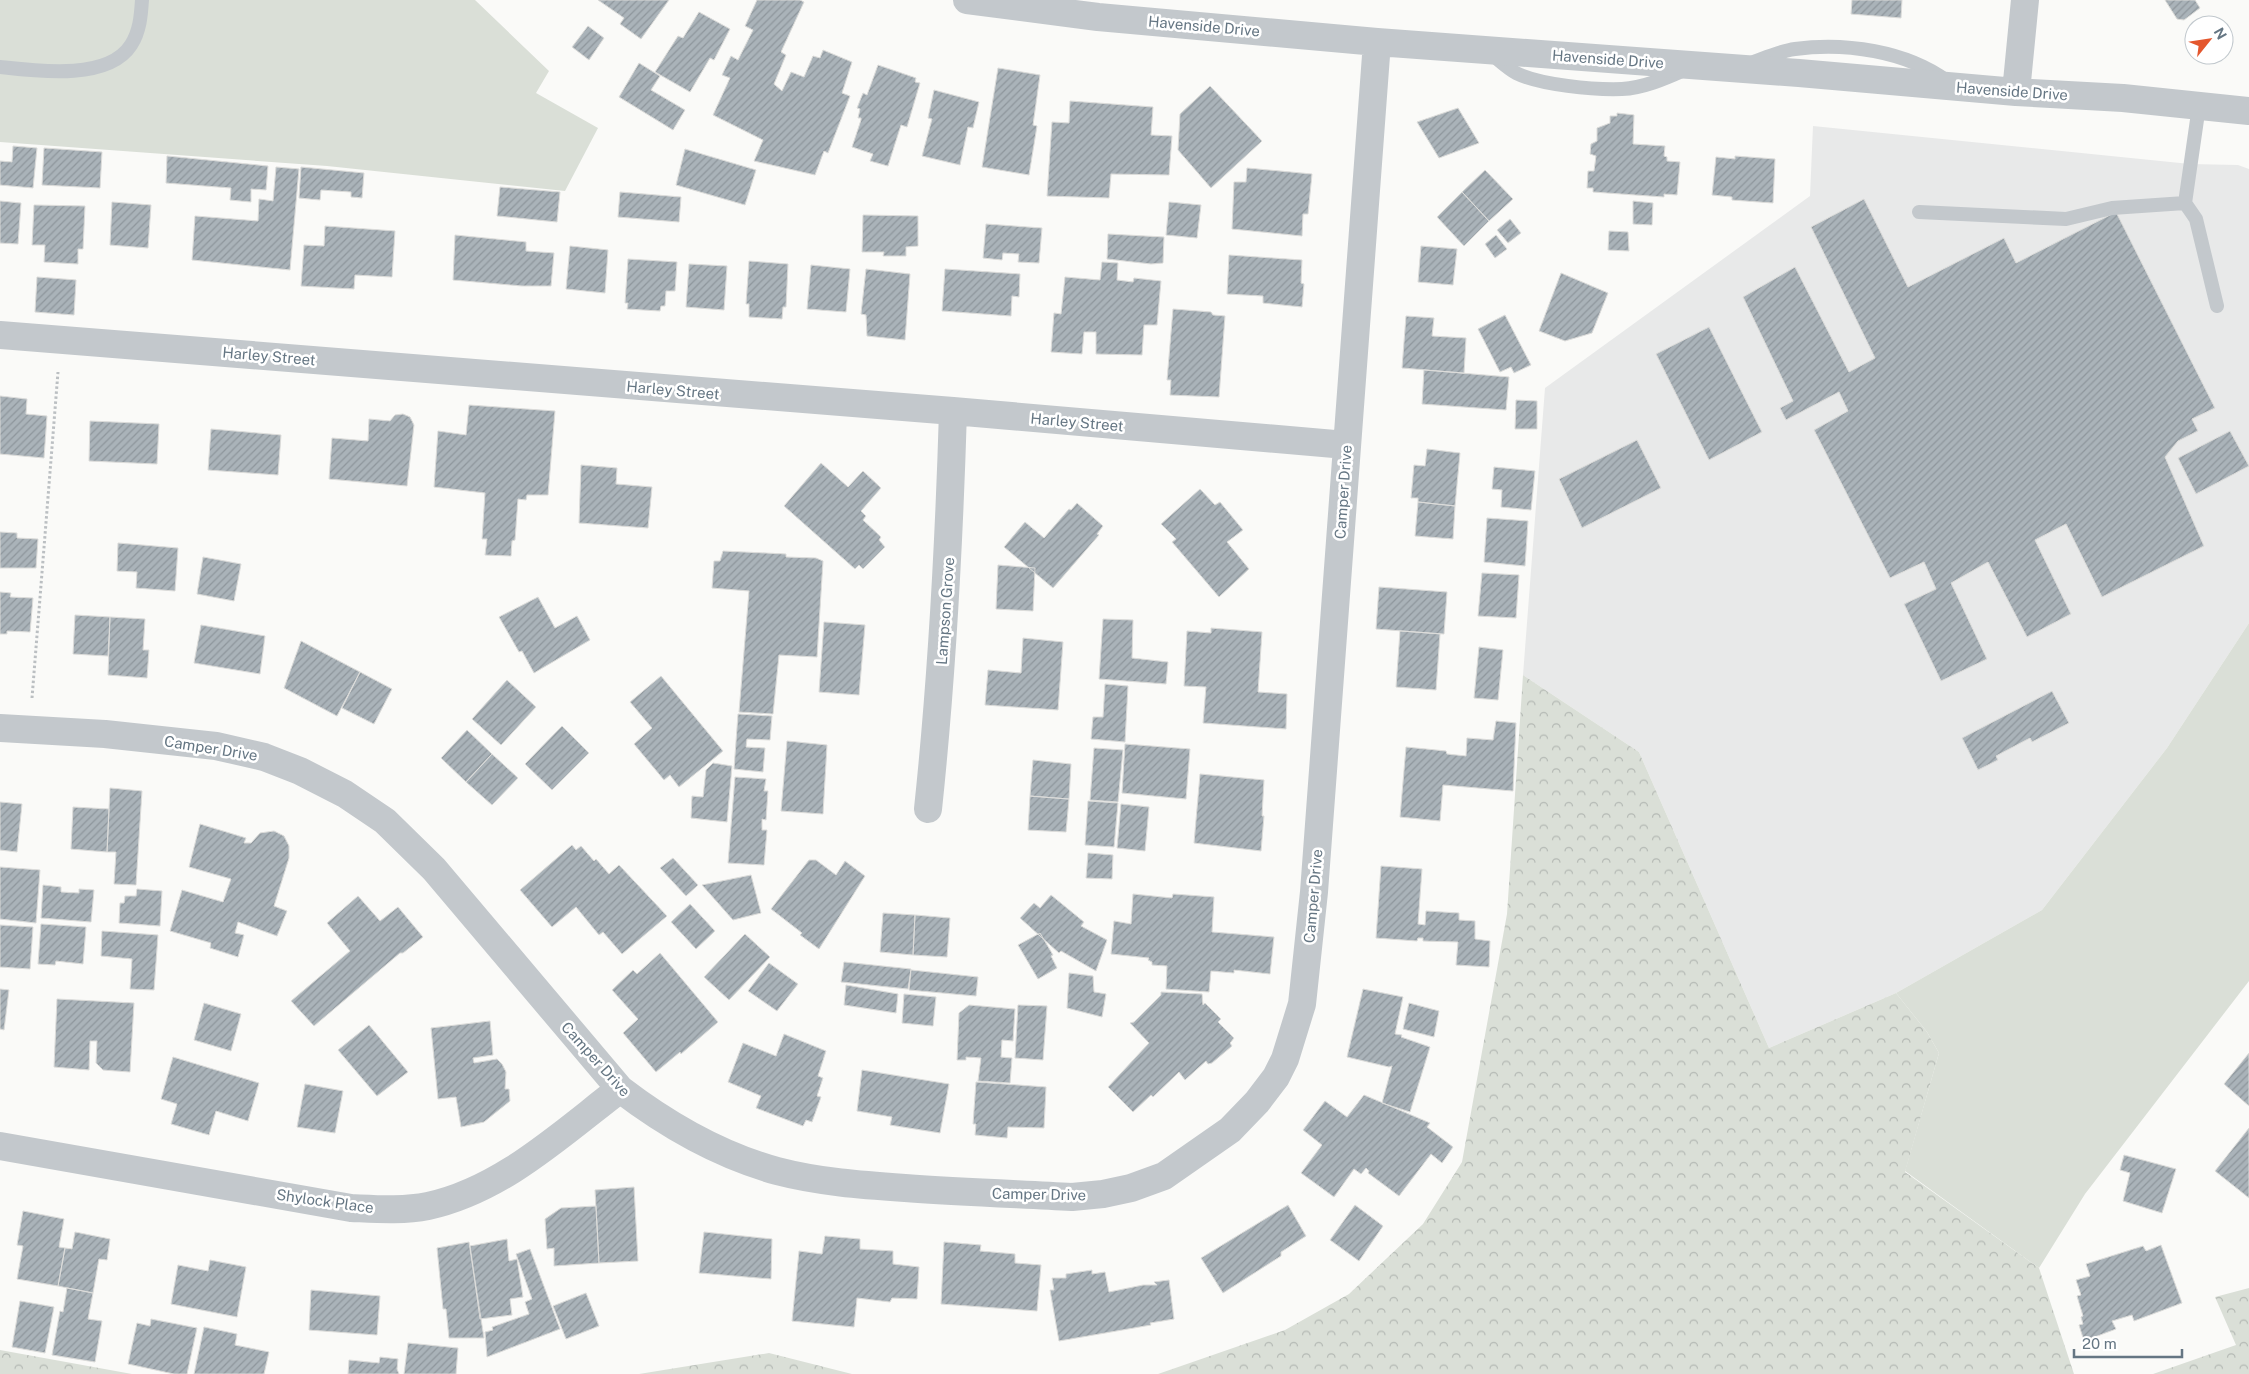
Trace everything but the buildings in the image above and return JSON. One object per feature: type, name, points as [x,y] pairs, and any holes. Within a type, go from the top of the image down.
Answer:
[{"type":"street","name":"Havenside Drive","points":[[967,0],[1098,9],[1377,42],[1738,68],[2016,92],[2123,98],[2249,111]]},
{"type":"street","points":[[2016,92],[2024,0]]},
{"type":"street","name":"Camper Drive","points":[[0,728],[105,734],[216,746],[264,757],[300,771],[345,794],[385,821],[434,869],[620,1089],[664,1121],[714,1148],[754,1164],[779,1171],[849,1184],[1072,1197],[1131,1188],[1164,1176],[1230,1130],[1257,1102],[1276,1077],[1285,1059],[1302,1004],[1314,892],[1377,42]]},
{"type":"street","name":"Harley Street","points":[[0,335],[953,411],[1346,445]]},
{"type":"street","name":"Lampson Grove","points":[[928,810],[949,550],[953,411]]},
{"type":"street","name":"Shylock Place","points":[[0,1146],[351,1208],[392,1209],[427,1206],[458,1197],[520,1166],[620,1089]]},
{"type":"lane","points":[[0,67],[40,71],[93,69],[114,60],[131,46],[140,22],[142,0]]},
{"type":"lane","points":[[2198,106],[2185,204],[2196,219],[2217,306]]},
{"type":"lane","points":[[1919,212],[2066,219],[2112,208],[2185,204]]},
{"type":"path","points":[[29,730],[57,401],[58,339]]},
{"type":"shaded area","points":[[1813,126],[2190,164],[2238,165],[2249,169],[2249,623],[2167,748],[2042,910],[1896,993],[1769,1048],[1639,752],[1523,675],[1545,388],[1810,196]]},
{"type":"green space","points":[[0,0],[475,0],[549,71],[536,93],[598,128],[565,191],[327,166],[0,142]]},
{"type":"green space","points":[[2249,623],[2249,981],[2085,1194],[2039,1268],[1905,1171],[1939,1053],[1927,1032],[1896,993],[2042,910],[2167,748]]},
{"type":"green space","points":[[1523,675],[1639,752],[1769,1048],[1896,993],[1927,1032],[1939,1053],[1905,1172],[2039,1268],[2074,1374],[1158,1374],[1285,1330],[1349,1294],[1423,1224],[1462,1162],[1507,914]]},
{"type":"green space","points":[[2249,1288],[2249,1374],[2153,1374],[2236,1345],[2215,1297]]},
{"type":"green space","points":[[0,1350],[132,1374],[0,1374]]},
{"type":"green space","points":[[769,1353],[852,1374],[639,1374]]}]
